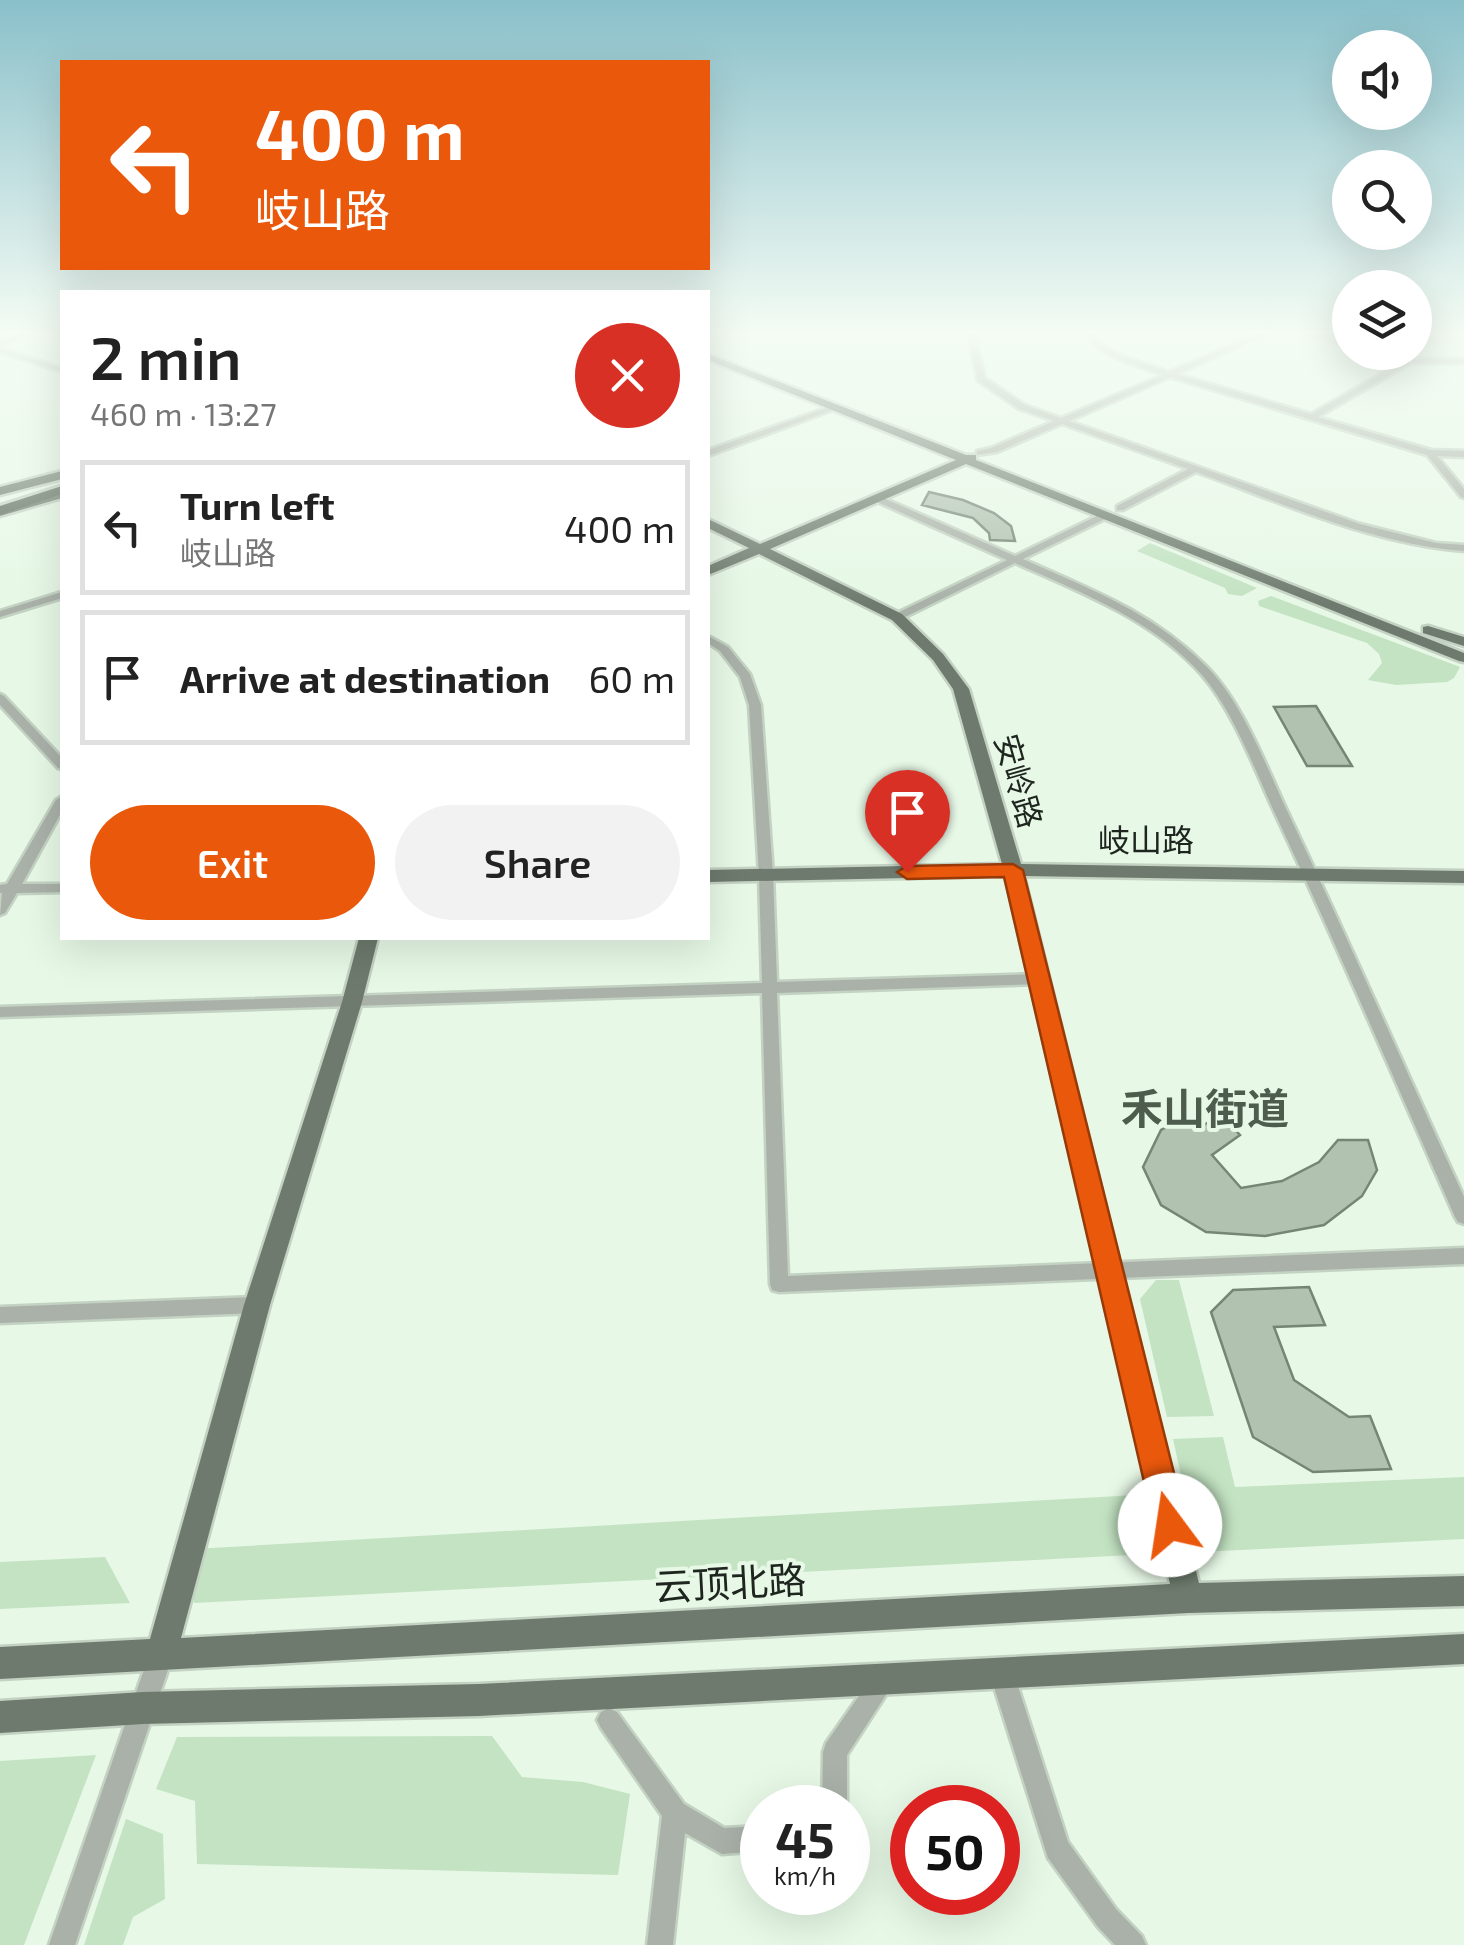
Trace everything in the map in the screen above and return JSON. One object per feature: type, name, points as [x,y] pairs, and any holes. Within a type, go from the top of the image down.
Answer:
[{"type":"highway","points":[[0,494],[60,478]]},
{"type":"highway","points":[[0,510],[60,492]]},
{"type":"main road","points":[[882,424],[974,456],[1051,492],[1464,649]]},
{"type":"main road","points":[[895,424],[1464,649]]},
{"type":"main road","points":[[710,570],[974,456]]},
{"type":"main road","points":[[1051,492],[1410,624],[1464,649]]},
{"type":"main road","name":"安岭路","points":[[710,524],[897,617],[938,657],[961,689],[1013,870],[1188,1598]]},
{"type":"main road","name":"岐山路","points":[[710,876],[1013,870],[1464,877]]},
{"type":"main road","points":[[161,1655],[258,1306],[368,940]]},
{"type":"main road","name":"云顶北路","points":[[0,1663],[1188,1598],[1464,1590]]},
{"type":"main road","points":[[0,1717],[142,1708],[480,1700],[1464,1649]]},
{"type":"street","points":[[710,452],[792,424]]},
{"type":"street","points":[[974,456],[1050,424]]},
{"type":"street","points":[[1069,424],[1357,526],[1436,546],[1464,548]]},
{"type":"street","points":[[1331,424],[1430,454],[1464,454]]},
{"type":"street","points":[[1430,454],[1464,495]]},
{"type":"street","points":[[897,617],[1196,468]]},
{"type":"street","points":[[876,498],[1124,608],[1169,638],[1226,696],[1464,1217]]},
{"type":"street","points":[[0,614],[60,596]]},
{"type":"street","points":[[710,640],[724,650],[746,676],[755,705],[766,874],[779,1284],[1464,1256]]},
{"type":"street","points":[[0,698],[60,763]]},
{"type":"street","points":[[0,910],[6,889],[60,803]]},
{"type":"street","points":[[6,889],[60,888]]},
{"type":"street","points":[[0,1012],[1039,979]]},
{"type":"street","points":[[0,1314],[258,1306]]},
{"type":"street","points":[[62,1945],[161,1655]]},
{"type":"street","points":[[1001,1671],[1057,1849],[1107,1918],[1133,1945]]},
{"type":"street","points":[[834,1785],[834,1752],[885,1678]]},
{"type":"street","points":[[609,1720],[676,1812],[722,1842],[740,1840]]},
{"type":"street","points":[[660,1945],[676,1812]]},
{"type":"green space","points":[[1150,543],[1257,588],[1242,596],[1228,594],[1225,588],[1137,551]]},
{"type":"green space","points":[[1271,596],[1460,667],[1447,682],[1396,685],[1368,680],[1382,663],[1367,643],[1259,606],[1258,601]]},
{"type":"green space","points":[[1156,1280],[1179,1280],[1214,1416],[1167,1417],[1140,1299]]},
{"type":"green space","points":[[1223,1437],[1235,1487],[1464,1477],[1464,1539],[1198,1552],[1173,1439]]},
{"type":"green space","points":[[1136,1495],[1144,1515],[1131,1555],[194,1603],[193,1549]]},
{"type":"green space","points":[[105,1557],[130,1603],[0,1609],[0,1562]]},
{"type":"green space","points":[[492,1736],[522,1777],[583,1782],[630,1794],[618,1875],[197,1864],[195,1801],[156,1789],[177,1737]]},
{"type":"green space","points":[[96,1755],[24,1945],[0,1945],[0,1761]]},
{"type":"green space","points":[[126,1819],[163,1834],[165,1899],[133,1917],[123,1945],[84,1945]]},
{"type":"building","points":[[929,492],[994,513],[1011,526],[1015,541],[990,540],[989,533],[973,518],[922,505]]},
{"type":"building","points":[[1316,706],[1352,766],[1307,766],[1274,707]]},
{"type":"building","points":[[1215,1118],[1227,1121],[1240,1135],[1212,1155],[1241,1188],[1282,1181],[1319,1162],[1338,1140],[1368,1140],[1377,1170],[1362,1196],[1324,1225],[1265,1236],[1206,1232],[1161,1205],[1143,1167],[1161,1130],[1183,1119],[1199,1128]]},
{"type":"building","points":[[1309,1287],[1325,1325],[1274,1327],[1294,1380],[1349,1417],[1370,1416],[1391,1469],[1313,1472],[1253,1437],[1211,1312],[1233,1290]]},
{"type":"district","name":"禾山街道","points":[[1205,1109]]},
{"type":"route","points":[[907,872],[1013,870],[1170,1525]]}]
